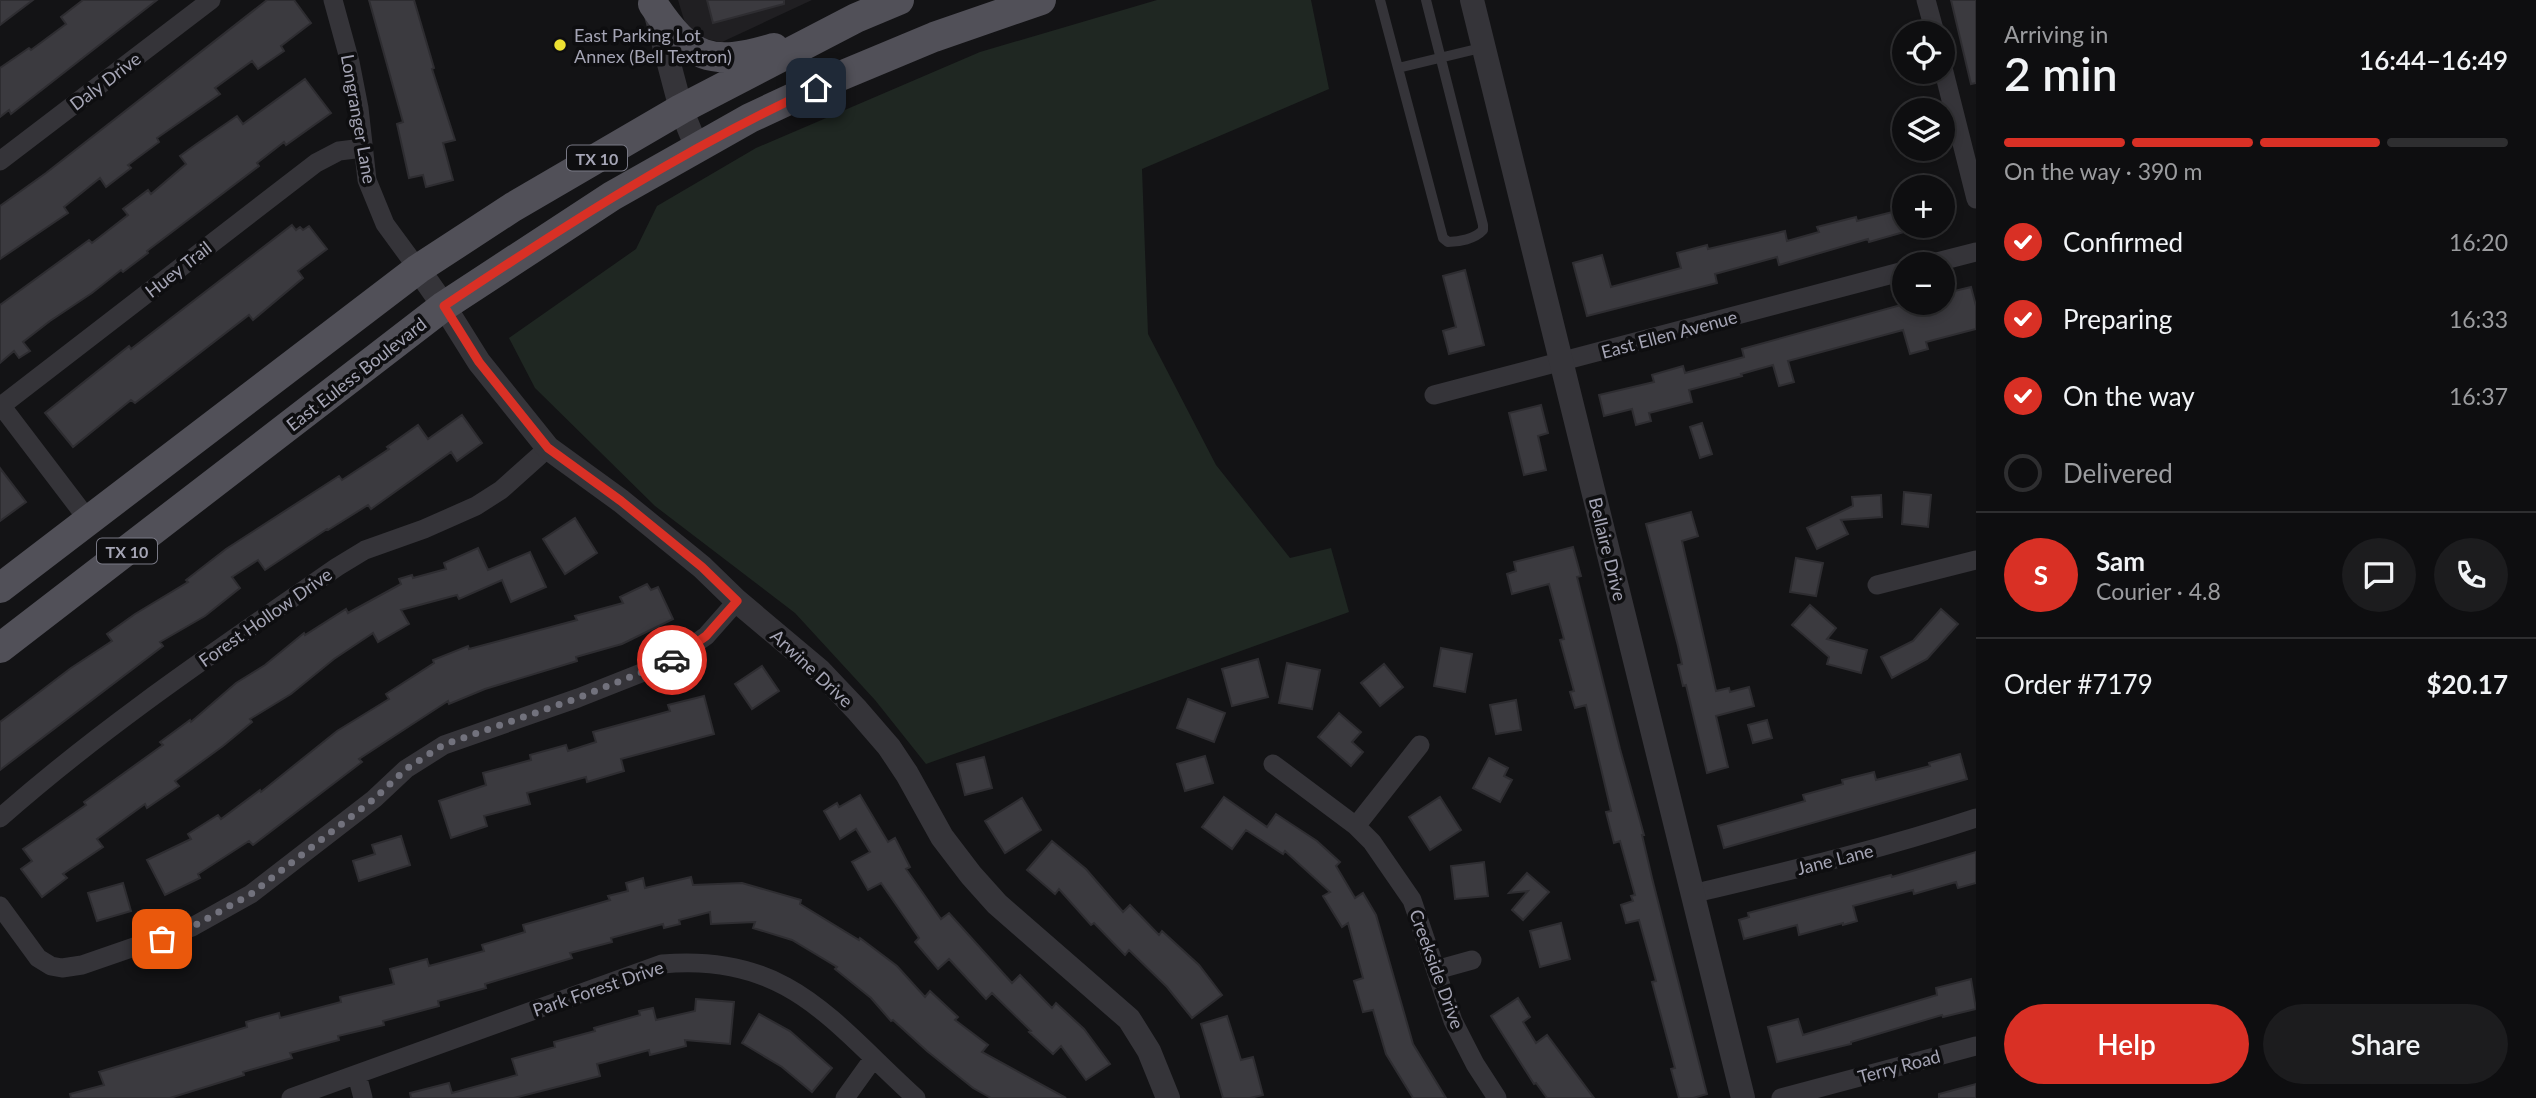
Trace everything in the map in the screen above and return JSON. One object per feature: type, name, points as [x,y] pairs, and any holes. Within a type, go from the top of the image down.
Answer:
[{"type":"main road","name":"TX 10","points":[[0,588],[227,412],[418,269],[513,207],[681,109],[856,18],[899,0]]},
{"type":"main road","name":"East Euless Boulevard","points":[[0,648],[444,306],[612,196],[750,118],[838,77],[934,37],[1041,0]]},
{"type":"main road","points":[[652,2],[667,24],[690,48],[718,58],[743,58],[801,40],[856,18]]},
{"type":"street","name":"Daly Drive","points":[[0,161],[211,0]]},
{"type":"street","name":"Longranger Lane","points":[[333,0],[354,85],[367,180],[385,224],[418,269]]},
{"type":"street","name":"Bellaire Drive","points":[[1472,0],[1743,1098]]},
{"type":"street","points":[[1926,0],[1932,21]]},
{"type":"street","points":[[652,2],[681,109],[697,148]]},
{"type":"street","points":[[1947,84],[1976,199]]},
{"type":"street","name":"Huey Trail","points":[[1,405],[316,163],[339,151],[363,148]]},
{"type":"street","points":[[1955,257],[1976,252]]},
{"type":"street","name":"Arwine Drive","points":[[418,269],[479,362],[548,448],[621,501],[702,567],[737,601],[820,671],[858,710],[908,774],[942,837],[971,875],[997,904],[1129,1019],[1150,1051],[1168,1098]]},
{"type":"street","name":"East Ellen Avenue","points":[[1434,395],[1892,274]]},
{"type":"street","points":[[1,405],[89,521]]},
{"type":"street","name":"Forest Hollow Drive","points":[[0,818],[52,773],[143,702],[337,567],[365,550],[424,529],[476,506],[501,490],[548,448]]},
{"type":"street","points":[[1877,585],[1976,559]]},
{"type":"street","points":[[0,906],[38,958],[51,966],[62,968],[82,965],[192,927],[262,886],[374,799],[406,769],[443,745],[578,698],[669,662],[706,636],[737,601]]},
{"type":"street","points":[[1356,826],[1420,745]]},
{"type":"street","name":"Creekside Drive","points":[[1273,764],[1356,826],[1372,842],[1412,900],[1453,1021],[1475,1064],[1497,1098]]},
{"type":"street","name":"Jane Lane","points":[[1692,894],[1831,861],[1976,818]]},
{"type":"street","points":[[1436,970],[1472,960]]},
{"type":"street","name":"Park Forest Drive","points":[[291,1098],[662,964],[693,961],[738,968],[781,982],[814,1003],[916,1098]]},
{"type":"street","name":"Terry Road","points":[[1782,1098],[1976,1046]]},
{"type":"street","points":[[845,1098],[873,1059]]},
{"type":"street","points":[[357,1075],[363,1098]]},
{"type":"lane","points":[[1380,0],[1443,238],[1448,242],[1457,242],[1479,234],[1483,225],[1426,0]]},
{"type":"lane","points":[[1398,68],[1485,47]]},
{"type":"shaded area","points":[[678,0],[812,0],[722,42],[689,36]]},
{"type":"shaded area","points":[[1157,0],[1311,0],[1329,89],[1142,169],[1148,334],[1216,465],[1290,558],[1331,548],[1349,612],[926,764],[875,700],[795,613],[655,506],[535,388],[509,338],[636,249],[657,206],[756,148],[980,52]]},
{"type":"building","points":[[0,0],[33,0],[0,25]]},
{"type":"building","points":[[83,0],[157,0],[11,114],[9,110],[0,117],[0,68],[29,48],[31,50],[66,24],[61,17]]},
{"type":"building","points":[[267,0],[294,0],[311,23],[281,46],[284,51],[258,69],[252,61],[215,88],[220,94],[157,138],[159,142],[128,165],[131,168],[106,187],[100,178],[64,207],[68,213],[0,259],[0,206]]},
{"type":"building","points":[[369,0],[414,0],[434,68],[432,69],[455,140],[443,143],[453,180],[426,187],[423,175],[409,178],[397,124],[403,122]]},
{"type":"building","points":[[707,0],[784,0],[784,4],[713,23]]},
{"type":"building","points":[[1951,0],[1976,0],[1976,83],[1971,84]]},
{"type":"building","points":[[305,79],[331,113],[286,145],[284,142],[257,163],[259,166],[147,251],[148,253],[23,342],[30,351],[19,358],[14,351],[0,363],[0,305],[89,240],[92,243],[128,215],[123,209],[148,190],[151,194],[186,164],[180,156],[237,116],[243,124]]},
{"type":"building","points":[[1892,212],[1892,235],[1869,242],[1868,239],[1779,265],[1777,257],[1715,274],[1717,283],[1587,316],[1573,263],[1602,255],[1611,287],[1681,268],[1677,253],[1707,245],[1708,249],[1785,231],[1787,241],[1819,232],[1817,227],[1856,217],[1857,221]]},
{"type":"building","points":[[292,225],[296,230],[309,226],[327,249],[298,271],[303,278],[253,320],[249,315],[135,403],[131,400],[73,447],[45,413],[129,346],[131,349]]},
{"type":"building","points":[[1465,270],[1484,345],[1449,354],[1443,331],[1456,327],[1443,276]]},
{"type":"building","points":[[1971,287],[1976,306],[1976,329],[1926,342],[1928,349],[1910,354],[1903,330],[1788,361],[1794,382],[1779,386],[1773,365],[1689,390],[1692,402],[1649,413],[1651,421],[1636,425],[1632,409],[1604,416],[1599,395],[1654,382],[1652,375],[1683,366],[1685,373],[1744,357],[1742,349],[1892,307],[1892,315],[1955,315],[1955,291]]},
{"type":"building","points":[[1541,405],[1548,433],[1538,436],[1546,470],[1524,475],[1509,413]]},
{"type":"building","points":[[462,415],[482,443],[457,461],[451,452],[371,509],[368,505],[265,570],[258,560],[232,577],[240,588],[205,616],[160,642],[163,646],[0,770],[0,722],[71,668],[112,641],[107,634],[188,582],[186,580],[226,549],[339,476],[342,480],[389,449],[387,447],[418,425],[428,439]]},
{"type":"building","points":[[1702,423],[1712,454],[1700,458],[1690,427]]},
{"type":"building","points":[[0,468],[26,502],[0,521]]},
{"type":"building","points":[[1904,492],[1931,495],[1928,527],[1902,524]]},
{"type":"building","points":[[1881,495],[1882,517],[1841,520],[1848,534],[1817,549],[1807,528],[1853,506],[1852,497]]},
{"type":"building","points":[[1691,512],[1698,536],[1682,541],[1716,691],[1729,688],[1730,692],[1749,687],[1754,706],[1716,716],[1728,767],[1707,773],[1686,685],[1683,686],[1678,665],[1682,664],[1678,646],[1646,524]]},
{"type":"building","points":[[575,518],[597,553],[565,574],[543,539]]},
{"type":"building","points":[[1573,547],[1581,576],[1577,577],[1707,1094],[1693,1098],[1679,1098],[1671,1069],[1675,1068],[1652,982],[1656,981],[1639,920],[1626,923],[1621,905],[1633,901],[1631,896],[1635,895],[1620,841],[1614,843],[1606,812],[1611,811],[1586,705],[1575,708],[1570,692],[1574,691],[1560,640],[1564,639],[1549,584],[1512,594],[1507,574],[1516,571],[1514,562]]},
{"type":"building","points":[[478,548],[488,570],[530,552],[546,587],[511,602],[502,580],[459,599],[457,595],[401,610],[409,624],[378,642],[373,633],[334,659],[291,694],[250,719],[252,722],[223,746],[175,781],[179,786],[147,808],[145,804],[97,839],[103,847],[63,874],[67,878],[42,897],[21,869],[32,861],[23,849],[86,805],[84,802],[163,745],[160,742],[190,720],[191,722],[236,683],[265,665],[304,633],[305,635],[346,609],[348,613],[401,584],[399,579],[446,569],[444,563]]},
{"type":"building","points":[[1796,558],[1823,563],[1816,596],[1790,592]]},
{"type":"building","points":[[647,584],[651,590],[658,587],[673,619],[622,644],[576,657],[577,661],[485,689],[449,704],[448,701],[359,759],[362,762],[253,845],[249,841],[198,874],[200,878],[165,895],[147,860],[191,839],[188,834],[218,815],[221,819],[260,790],[261,792],[337,731],[389,699],[386,694],[434,663],[433,660],[468,646],[469,649],[577,620],[575,616],[623,603],[620,597]]},
{"type":"building","points":[[1810,605],[1836,628],[1827,639],[1867,650],[1861,673],[1827,664],[1829,657],[1792,625]]},
{"type":"building","points":[[1941,609],[1958,624],[1927,659],[1892,678],[1881,657],[1913,641]]},
{"type":"building","points":[[1441,648],[1472,654],[1465,692],[1434,686]]},
{"type":"building","points":[[1258,659],[1268,697],[1232,706],[1222,669]]},
{"type":"building","points":[[1287,663],[1320,670],[1312,709],[1279,703]]},
{"type":"building","points":[[1384,664],[1403,687],[1380,706],[1361,683]]},
{"type":"building","points":[[762,666],[779,691],[752,709],[735,684]]},
{"type":"building","points":[[704,696],[714,734],[621,759],[624,771],[587,782],[586,777],[527,793],[530,804],[484,816],[487,826],[451,838],[439,801],[486,785],[483,773],[531,760],[530,755],[566,745],[568,751],[596,742],[593,732],[670,711],[668,705]]},
{"type":"building","points":[[1188,699],[1225,713],[1214,742],[1177,728]]},
{"type":"building","points":[[1516,700],[1521,730],[1496,734],[1490,705]]},
{"type":"building","points":[[1339,713],[1361,732],[1352,742],[1363,752],[1351,766],[1318,737]]},
{"type":"building","points":[[1767,720],[1772,738],[1753,743],[1748,725]]},
{"type":"building","points":[[1960,754],[1967,779],[1724,848],[1718,826],[1805,801],[1803,795],[1843,784],[1842,780],[1874,772],[1876,780],[1930,766],[1929,763]]},
{"type":"building","points":[[1205,756],[1213,783],[1185,791],[1177,764]]},
{"type":"building","points":[[984,757],[992,788],[965,795],[957,764]]},
{"type":"building","points":[[1489,758],[1508,768],[1504,776],[1512,780],[1500,802],[1473,788]]},
{"type":"building","points":[[860,795],[888,842],[895,838],[910,867],[906,869],[941,919],[949,913],[1012,983],[1020,975],[1052,1008],[1056,1003],[1084,1029],[1110,1064],[1086,1080],[1061,1046],[1053,1054],[992,993],[986,999],[949,959],[938,969],[915,942],[919,938],[881,883],[868,890],[852,862],[870,852],[856,829],[840,839],[824,811],[837,803],[839,807]]},
{"type":"building","points":[[1224,797],[1267,827],[1276,814],[1317,841],[1340,862],[1336,866],[1355,898],[1363,893],[1376,915],[1413,1044],[1446,1098],[1413,1098],[1386,1054],[1373,1010],[1363,1012],[1354,981],[1363,978],[1348,923],[1342,927],[1323,896],[1330,892],[1285,851],[1283,854],[1246,830],[1232,849],[1202,827]]},
{"type":"building","points":[[1440,797],[1461,830],[1430,850],[1409,817]]},
{"type":"building","points":[[1022,798],[1041,830],[1005,853],[985,821]]},
{"type":"building","points":[[401,836],[410,865],[359,881],[353,861],[375,854],[372,845]]},
{"type":"building","points":[[1052,841],[1086,869],[1123,912],[1130,905],[1159,935],[1162,931],[1199,965],[1222,995],[1192,1018],[1167,987],[1129,950],[1125,955],[1094,923],[1091,925],[1059,889],[1055,894],[1027,870]]},
{"type":"building","points":[[1976,852],[1976,883],[1958,888],[1956,882],[1914,894],[1913,890],[1853,906],[1857,921],[1843,925],[1799,935],[1797,925],[1744,939],[1739,920],[1749,917],[1748,913],[1891,875],[1892,877]]},
{"type":"building","points":[[1484,862],[1488,896],[1455,899],[1451,866]]},
{"type":"building","points":[[1527,873],[1549,892],[1523,920],[1512,910],[1528,891],[1509,893]]},
{"type":"building","points":[[691,877],[693,885],[742,883],[801,900],[800,904],[859,940],[860,938],[897,966],[925,997],[930,991],[958,1017],[955,1020],[988,1045],[982,1052],[1066,1098],[991,1098],[973,1088],[891,1021],[871,998],[835,969],[837,967],[792,940],[753,928],[755,922],[711,924],[710,912],[679,920],[680,924],[664,928],[663,924],[611,938],[612,942],[570,953],[572,958],[485,984],[486,988],[438,1001],[439,1006],[383,1021],[384,1025],[338,1036],[339,1040],[290,1053],[292,1058],[170,1098],[71,1098],[70,1094],[104,1085],[99,1072],[247,1027],[246,1022],[279,1013],[280,1018],[341,1002],[340,997],[394,984],[390,969],[427,959],[429,966],[484,951],[482,945],[525,932],[523,925],[610,900],[608,896],[628,891],[626,883],[643,878],[645,888]]},
{"type":"building","points":[[123,883],[131,911],[97,921],[88,893]]},
{"type":"building","points":[[1561,923],[1570,959],[1540,967],[1530,931]]},
{"type":"building","points":[[1971,979],[1976,1009],[1943,1017],[1942,1015],[1851,1044],[1777,1062],[1768,1027],[1798,1019],[1803,1035],[1937,995],[1936,988]]},
{"type":"building","points":[[1518,998],[1530,1017],[1523,1022],[1536,1043],[1547,1035],[1594,1098],[1547,1098],[1536,1083],[1534,1084],[1491,1016]]},
{"type":"building","points":[[696,999],[734,1002],[730,1044],[685,1040],[686,1046],[650,1055],[649,1050],[597,1064],[600,1076],[514,1098],[411,1098],[410,1093],[449,1083],[452,1093],[517,1075],[512,1059],[555,1047],[554,1042],[595,1031],[594,1028],[640,1015],[639,1011],[653,1008],[656,1020],[695,1011]]},
{"type":"building","points":[[759,1014],[790,1031],[832,1068],[812,1092],[782,1067],[742,1043]]},
{"type":"building","points":[[1227,1016],[1241,1060],[1253,1057],[1263,1095],[1223,1098],[1201,1024]]},
{"type":"building","points":[[1976,1084],[1976,1098],[1939,1098],[1939,1094]]},
{"type":"way so far","points":[[162,939],[192,927],[251,894],[374,799],[406,769],[443,745],[578,698],[672,660]]},
{"type":"place","name":"East Parking Lot Annex (Bell Textron)","points":[[560,45]]},
{"type":"route","points":[[672,660],[706,636],[737,601],[702,567],[621,501],[548,448],[479,362],[444,306],[612,196],[750,118],[816,88]]}]
